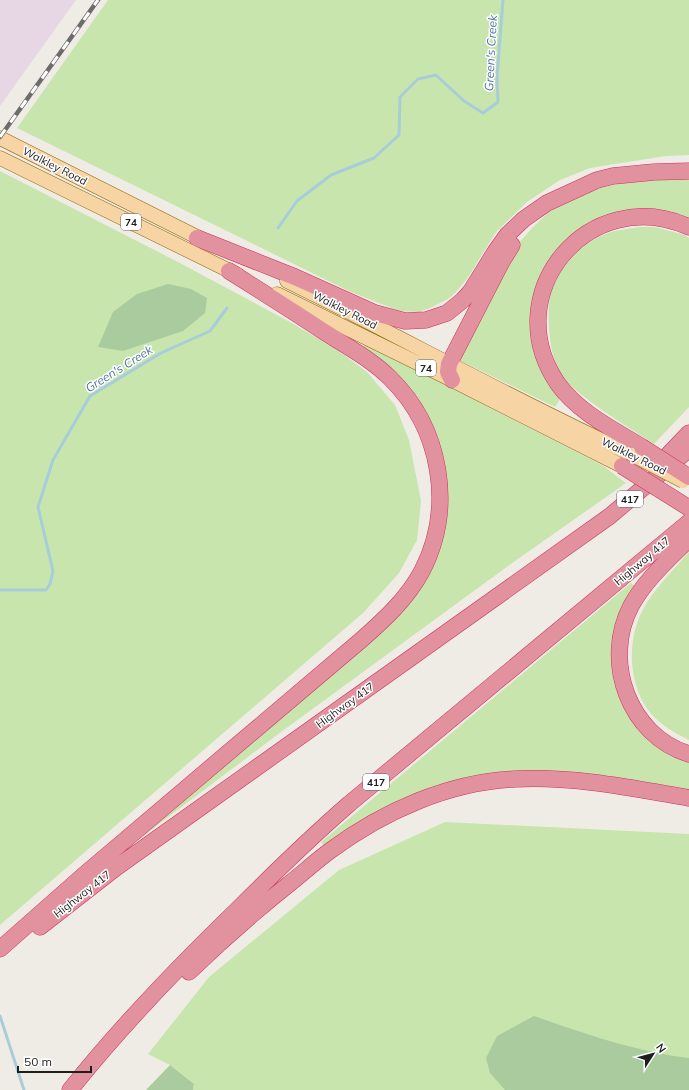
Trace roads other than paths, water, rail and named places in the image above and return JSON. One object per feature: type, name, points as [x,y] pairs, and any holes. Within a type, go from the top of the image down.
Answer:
[{"type":"highway","points":[[197,238],[295,277],[375,313],[393,319],[416,322],[436,318],[455,307],[471,291],[500,244],[515,227],[547,203],[597,180],[613,176],[654,172],[689,171]]},
{"type":"highway","points":[[452,380],[448,372],[449,364],[510,247],[532,221],[562,197]]},
{"type":"highway","points":[[689,227],[656,217],[642,217],[618,219],[592,230],[570,246],[561,257],[546,281],[542,296],[539,321],[541,347],[546,361],[558,384],[576,403],[588,412],[632,456],[689,508]]},
{"type":"highway","points":[[0,949],[85,874],[387,617],[414,583],[422,570],[433,544],[439,518],[440,491],[437,467],[428,434],[410,401],[389,377],[366,358],[229,271]]},
{"type":"highway","points":[[567,546],[670,454],[689,433]]},
{"type":"highway","name":"Highway 417","points":[[0,960],[117,867],[610,516],[689,449]]},
{"type":"highway","points":[[632,456],[689,476]]},
{"type":"highway","name":"Highway 417","points":[[70,1090],[166,980],[301,847],[325,825],[689,522]]},
{"type":"highway","points":[[689,539],[646,583],[631,607],[622,634],[619,662],[621,676],[626,692],[637,716],[658,738],[670,746],[689,754]]},
{"type":"highway","points":[[88,1068],[259,908],[331,850],[358,831],[395,811],[420,800],[449,791],[476,784],[515,779],[540,778],[580,781],[689,798]]},
{"type":"main road","name":"Walkley Road","points":[[0,138],[689,484]]},
{"type":"main road","name":"Walkley Road","points":[[0,158],[452,380],[632,456]]},
{"type":"waterway","name":"Green's Creek","points":[[278,228],[297,201],[331,175],[374,158],[399,135],[400,97],[418,79],[436,75],[464,101],[483,113],[498,102],[497,78],[503,0]]},
{"type":"waterway","name":"Green's Creek","points":[[0,590],[46,590],[50,584],[53,571],[38,507],[53,460],[90,396],[161,353],[210,331],[227,308]]},
{"type":"waterway","name":"Green's Creek","points":[[0,1016],[24,1090]]},
{"type":"railway","points":[[0,137],[98,0]]}]
